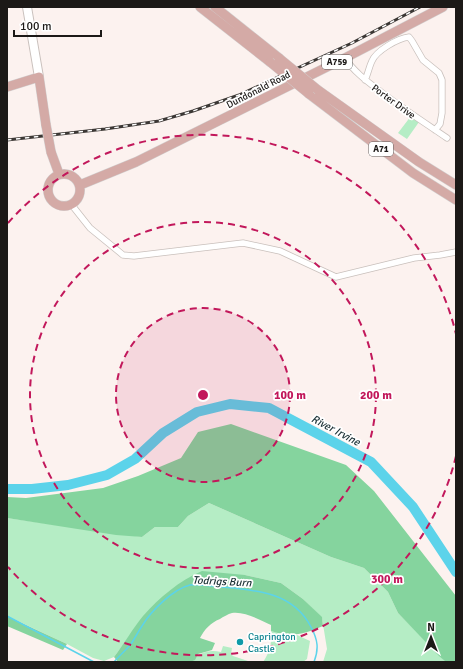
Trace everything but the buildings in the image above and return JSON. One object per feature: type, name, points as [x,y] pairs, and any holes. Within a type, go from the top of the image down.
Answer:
[{"type":"main road","points":[[27,7],[51,152],[59,174]]},
{"type":"main road","name":"A71","points":[[200,7],[309,94],[413,173],[456,200]]},
{"type":"main road","name":"A71","points":[[215,7],[318,90],[419,162],[456,185]]},
{"type":"main road","name":"Dundonald Road","points":[[80,185],[136,162],[345,58],[443,7]]},
{"type":"main road","points":[[7,87],[39,78]]},
{"type":"main road","points":[[65,173],[71,175],[76,178],[80,185],[79,197],[71,204],[64,206],[53,202],[49,197],[48,191],[48,186],[51,179],[59,174],[65,173]]},
{"type":"street","points":[[365,80],[371,62],[376,54],[402,38],[409,37],[423,60],[439,73],[442,80],[442,113],[440,124],[435,130]]},
{"type":"street","name":"Porter Drive","points":[[345,58],[365,80],[395,103],[447,138]]},
{"type":"street","points":[[71,204],[90,228],[123,255],[134,256],[243,243],[280,251],[336,277],[414,258],[456,252]]},
{"type":"green space","points":[[411,116],[419,122],[407,139],[398,133]]},
{"type":"green space","points":[[231,424],[346,465],[374,491],[456,596],[456,662],[446,662],[439,656],[398,613],[388,592],[364,568],[331,557],[209,503],[188,516],[178,527],[155,527],[142,537],[116,535],[7,518],[7,497],[26,498],[103,488],[138,476],[181,458],[198,432]]},
{"type":"green space","points":[[209,503],[331,557],[364,568],[388,592],[398,613],[446,662],[323,662],[327,649],[322,618],[303,599],[281,583],[245,575],[128,638],[114,657],[104,661],[93,658],[7,616],[7,518],[142,537],[155,527],[178,527],[188,516]]},
{"type":"green space","points":[[202,571],[245,575],[281,583],[303,599],[322,617],[323,626],[304,633],[291,635],[271,631],[271,625],[252,616],[242,613],[232,613],[213,622],[206,629],[200,638],[215,643],[212,650],[198,654],[195,660],[190,662],[118,662],[114,657],[143,616],[170,590]]},
{"type":"green space","points":[[7,616],[67,644],[63,650],[7,626]]},
{"type":"green space","points":[[271,631],[287,635],[297,635],[310,641],[307,659],[303,662],[263,662],[270,647]]},
{"type":"green space","points":[[223,646],[232,648],[231,654],[233,656],[248,662],[190,662],[204,652],[221,652]]},
{"type":"waterway","name":"River Irvine","points":[[7,489],[32,489],[68,485],[107,475],[135,459],[163,433],[197,412],[230,404],[269,408],[371,462],[413,507],[456,572]]},
{"type":"waterway","name":"Todrigs Burn","points":[[114,662],[131,644],[146,620],[157,607],[177,591],[190,585],[260,592],[272,595],[294,606],[303,615],[315,636],[317,653],[314,662]]},
{"type":"waterway","name":"Todrigs Burn","points":[[7,616],[94,662]]},
{"type":"railway","points":[[7,140],[105,129],[159,121],[193,111],[239,95],[352,43],[420,7]]},
{"type":"place","name":"Caprington Castle","points":[[240,642]]}]
